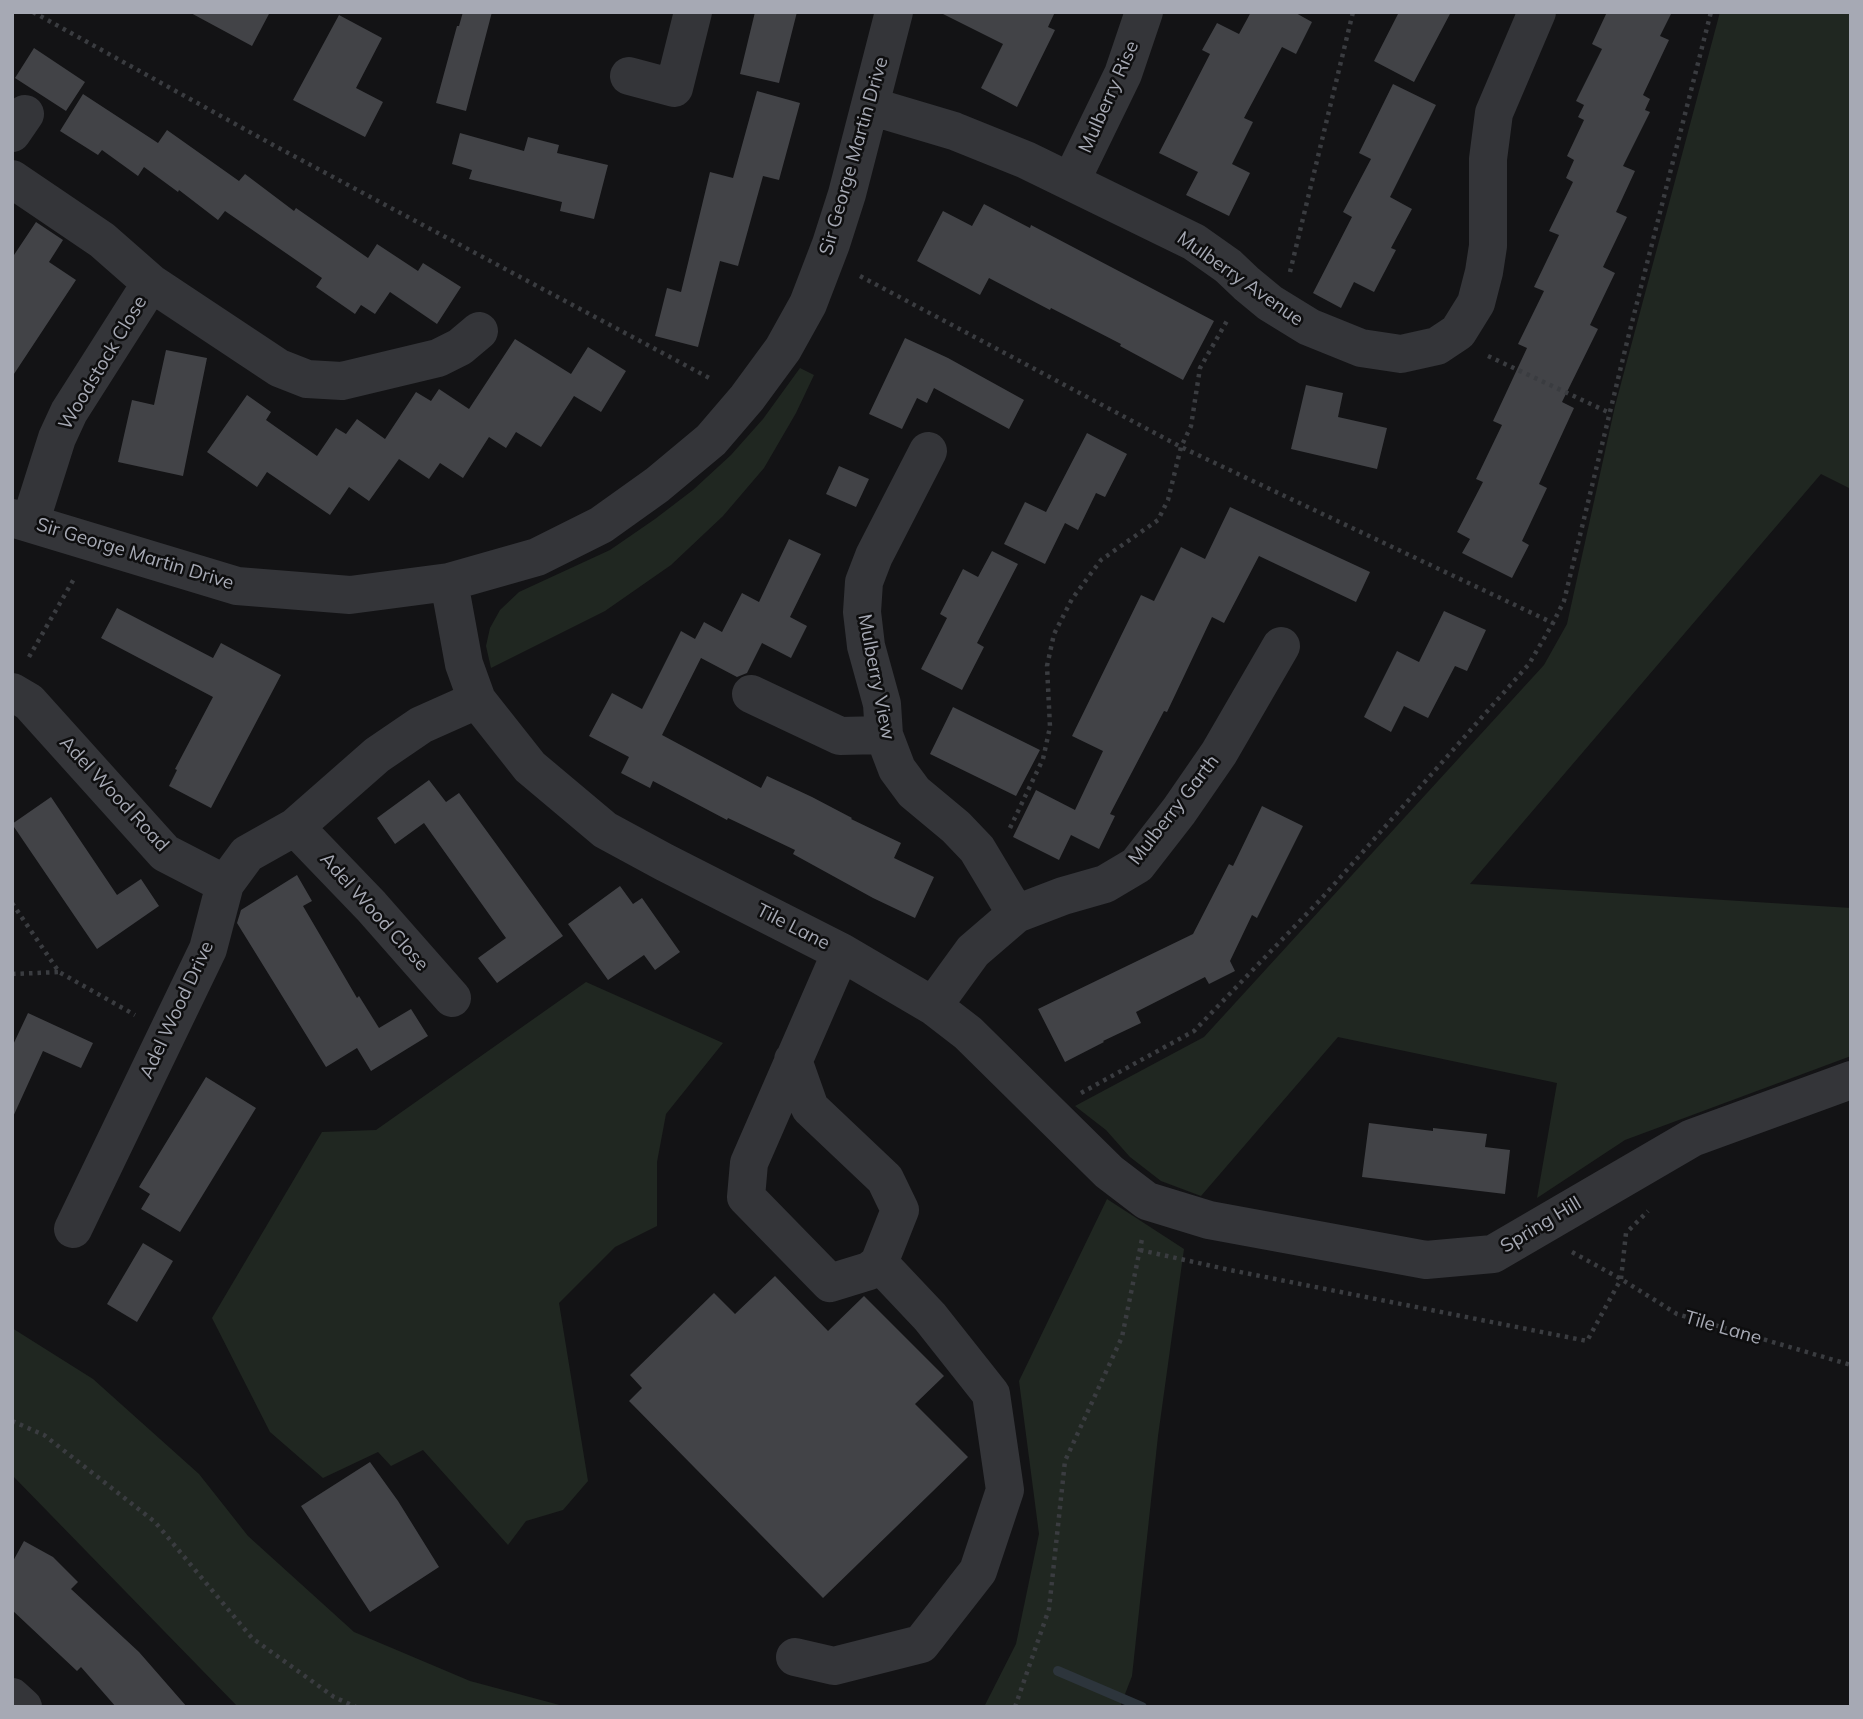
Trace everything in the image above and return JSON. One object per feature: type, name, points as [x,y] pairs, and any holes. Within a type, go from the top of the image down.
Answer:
[{"type":"street","points":[[629,76],[674,88],[693,12]]},
{"type":"street","name":"Sir George Martin Drive","points":[[21,520],[237,586],[351,596],[449,582],[537,557],[601,525],[657,485],[711,440],[747,398],[782,349],[808,304],[847,194],[894,12]]},
{"type":"street","name":"Mulberry Rise","points":[[1071,181],[1123,74],[1144,12]]},
{"type":"street","name":"Mulberry Avenue","points":[[870,106],[954,131],[1071,181],[1194,242],[1281,310],[1309,327],[1361,348],[1401,354],[1437,346],[1458,332],[1476,303],[1488,246],[1488,159],[1494,113],[1537,12]]},
{"type":"street","name":"Woodstock Close","points":[[12,179],[102,240],[151,283],[279,368],[307,379],[342,381],[438,358],[460,347],[478,331]]},
{"type":"street","name":"Woodstock Close","points":[[21,520],[69,412],[151,283]]},
{"type":"street","name":"Mulberry View","points":[[928,451],[874,556],[864,582],[862,612],[866,646],[882,704],[884,735],[897,769],[914,792],[956,827],[977,849],[1016,914]]},
{"type":"street","name":"Tile Lane","points":[[449,582],[464,664],[477,700],[530,767],[605,830],[841,951],[933,1006],[968,1033],[1109,1172],[1147,1201],[1209,1220]]},
{"type":"street","name":"Mulberry Garth","points":[[933,1006],[973,951],[1016,914],[1105,884],[1137,865],[1219,753],[1281,646]]},
{"type":"street","name":"Adel Wood Road","points":[[19,677],[29,702],[165,853],[225,884]]},
{"type":"street","points":[[751,694],[840,736],[884,735]]},
{"type":"street","name":"Adel Wood Drive","points":[[74,1229],[208,949],[225,884],[247,854],[295,827],[377,755],[421,725],[477,700]]},
{"type":"street","name":"Adel Wood Close","points":[[295,827],[371,906],[452,998]]},
{"type":"street","points":[[793,1060],[810,1108],[885,1179],[900,1210],[879,1263],[869,1271],[830,1283],[746,1197],[749,1163],[793,1060],[841,951]]},
{"type":"street","name":"Spring Hill","points":[[1209,1220],[1426,1260],[1493,1254],[1692,1138],[1851,1080]]},
{"type":"street","points":[[795,1657],[834,1666],[921,1644],[978,1571],[1005,1490],[991,1394],[930,1317],[879,1263]]},
{"type":"street","points":[[12,1697],[23,1707]]},
{"type":"path","points":[[33,12],[275,146],[747,398]]},
{"type":"path","points":[[1281,310],[1353,12]]},
{"type":"path","points":[[1046,1112],[1194,1031],[1322,898],[1529,664],[1564,601],[1711,12]]},
{"type":"path","points":[[825,257],[1181,447],[1553,623]]},
{"type":"path","points":[[990,870],[1043,759],[1050,727],[1046,666],[1054,634],[1072,599],[1101,560],[1158,520],[1168,500],[1181,447],[1191,426],[1200,368],[1247,284]]},
{"type":"path","points":[[1449,338],[1610,413]]},
{"type":"path","points":[[19,677],[94,543]]},
{"type":"path","points":[[12,903],[59,972],[167,1034]]},
{"type":"path","points":[[12,974],[59,972]]},
{"type":"path","points":[[1015,1707],[1049,1609],[1065,1461],[1122,1337],[1147,1201]]},
{"type":"path","name":"Tile Lane","points":[[1532,1230],[1621,1279],[1677,1314],[1851,1365]]},
{"type":"path","points":[[12,1421],[44,1435],[155,1522],[252,1638],[334,1697],[356,1707]]},
{"type":"shaded area","points":[[1720,12],[1851,12],[1851,489],[1821,474],[1470,884],[1851,908],[1851,1056],[1625,1140],[1537,1198],[1557,1083],[1338,1037],[1201,1196],[1161,1181],[1130,1157],[1106,1130],[1075,1106],[1204,1037],[1544,665],[1567,624],[1615,406]]},
{"type":"shaded area","points":[[800,368],[814,375],[796,413],[764,468],[723,516],[671,565],[605,611],[491,668],[486,646],[490,628],[500,610],[519,592],[610,550],[693,490],[731,455],[763,419]]},
{"type":"shaded area","points":[[586,982],[723,1043],[666,1114],[657,1162],[657,1226],[615,1247],[559,1303],[588,1481],[563,1510],[526,1521],[508,1545],[423,1450],[391,1466],[378,1452],[323,1478],[270,1432],[212,1318],[322,1132],[376,1130]]},
{"type":"shaded area","points":[[1107,1199],[1184,1249],[1158,1436],[1132,1676],[1120,1707],[984,1707],[1016,1644],[1039,1534],[1019,1381]]},
{"type":"shaded area","points":[[12,1328],[93,1379],[199,1474],[248,1536],[354,1632],[470,1681],[567,1707],[238,1707],[12,1475]]},
{"type":"building","points":[[189,12],[270,12],[252,46]]},
{"type":"building","points":[[463,12],[492,12],[466,111],[436,103]]},
{"type":"building","points":[[755,12],[797,12],[779,83],[740,74]]},
{"type":"building","points":[[939,12],[1055,12],[1048,27],[1055,30],[1017,107],[981,88],[1003,44]]},
{"type":"building","points":[[1251,12],[1294,12],[1312,22],[1296,54],[1282,47],[1244,118],[1253,122],[1232,164],[1250,173],[1229,216],[1186,195],[1198,172],[1159,153],[1210,54],[1202,50],[1217,23],[1239,34]]},
{"type":"building","points":[[1399,12],[1451,12],[1414,82],[1374,61]]},
{"type":"building","points":[[1607,12],[1672,12],[1660,36],[1669,40],[1643,95],[1650,99],[1645,110],[1650,112],[1623,166],[1635,171],[1616,212],[1627,217],[1603,267],[1615,273],[1590,325],[1598,329],[1562,402],[1574,408],[1539,484],[1547,488],[1522,541],[1529,545],[1512,578],[1462,553],[1470,539],[1457,532],[1483,482],[1476,479],[1502,425],[1493,421],[1527,348],[1518,344],[1544,291],[1534,287],[1559,235],[1549,231],[1573,182],[1566,178],[1574,160],[1567,156],[1584,120],[1578,117],[1584,105],[1576,101],[1602,49],[1592,44]]},
{"type":"building","points":[[339,15],[382,38],[356,88],[383,102],[365,137],[293,100]]},
{"type":"building","points":[[34,48],[85,82],[66,111],[15,78]]},
{"type":"building","points":[[1393,84],[1436,105],[1390,197],[1412,209],[1391,248],[1396,250],[1374,292],[1354,282],[1341,308],[1313,293],[1352,217],[1343,212],[1371,159],[1359,153]]},
{"type":"building","points":[[757,91],[800,103],[779,180],[763,176],[738,266],[720,261],[698,347],[655,336],[667,288],[681,292],[710,172],[733,178]]},
{"type":"building","points":[[83,94],[158,143],[167,130],[239,181],[245,174],[294,211],[296,208],[368,258],[377,244],[418,271],[423,263],[461,287],[437,324],[390,292],[375,314],[361,305],[355,314],[316,287],[322,278],[225,211],[218,220],[144,167],[138,176],[102,150],[98,155],[60,131]]},
{"type":"building","points":[[460,133],[524,151],[528,137],[559,145],[557,153],[608,165],[594,219],[560,211],[562,202],[469,179],[472,170],[452,164]]},
{"type":"building","points":[[984,204],[1030,228],[1031,225],[1214,321],[1183,380],[1120,346],[1121,344],[989,278],[980,295],[917,261],[943,211],[972,226]]},
{"type":"building","points":[[36,222],[63,240],[49,262],[76,280],[12,377],[12,258]]},
{"type":"building","points":[[905,338],[948,358],[1024,400],[1009,429],[934,388],[927,403],[917,398],[902,429],[869,414]]},
{"type":"building","points":[[515,339],[571,374],[588,347],[626,371],[601,412],[574,396],[541,447],[516,432],[506,448],[489,437],[463,478],[440,463],[429,479],[399,459],[369,501],[349,487],[330,515],[267,472],[257,487],[207,452],[247,395],[271,412],[266,420],[317,456],[336,428],[346,434],[357,419],[385,439],[416,392],[431,401],[439,389],[469,409]]},
{"type":"building","points":[[166,350],[207,358],[183,476],[118,462],[132,400],[154,405]]},
{"type":"building","points":[[1306,385],[1343,393],[1338,417],[1387,428],[1377,469],[1291,449]]},
{"type":"building","points":[[1087,433],[1127,454],[1105,497],[1096,493],[1078,530],[1065,523],[1045,564],[1004,544],[1025,502],[1046,512]]},
{"type":"building","points":[[839,466],[869,479],[856,507],[826,494]]},
{"type":"building","points":[[1230,507],[1370,572],[1356,602],[1259,556],[1224,623],[1212,617],[1167,712],[1164,711],[1110,814],[1115,816],[1099,849],[1071,835],[1059,860],[1013,837],[1036,790],[1075,810],[1103,751],[1072,736],[1141,595],[1154,601],[1181,547],[1205,559]]},
{"type":"building","points":[[789,539],[821,554],[790,617],[807,626],[791,658],[762,643],[747,673],[737,677],[701,658],[662,735],[761,788],[767,776],[901,843],[894,858],[934,877],[915,918],[793,854],[795,850],[728,818],[727,820],[653,781],[650,788],[621,773],[629,757],[589,736],[612,693],[642,709],[681,631],[695,639],[704,622],[722,632],[742,593],[759,602]]},
{"type":"building","points":[[992,551],[1018,564],[977,643],[984,647],[962,690],[921,669],[947,618],[940,614],[963,569],[978,577]]},
{"type":"building","points":[[117,608],[213,658],[221,643],[281,675],[211,808],[169,786],[177,770],[175,769],[213,697],[101,638]]},
{"type":"building","points":[[1444,611],[1486,630],[1467,671],[1455,666],[1428,718],[1404,706],[1391,732],[1364,717],[1397,651],[1419,662]]},
{"type":"building","points":[[953,707],[1040,750],[1016,796],[930,754]]},
{"type":"building","points":[[429,780],[446,802],[459,793],[563,936],[497,983],[478,958],[506,938],[424,823],[395,844],[377,818]]},
{"type":"building","points":[[51,797],[117,895],[141,879],[159,906],[97,949],[12,824]]},
{"type":"building","points":[[1262,806],[1303,826],[1257,918],[1252,915],[1230,961],[1235,971],[1209,984],[1205,977],[1136,1012],[1141,1023],[1065,1062],[1038,1009],[1193,934],[1229,864],[1233,866]]},
{"type":"building","points":[[297,875],[312,901],[303,906],[357,998],[359,996],[379,1028],[411,1009],[428,1036],[371,1071],[357,1048],[326,1067],[237,923],[241,910]]},
{"type":"building","points":[[620,886],[633,904],[642,898],[680,952],[655,970],[644,955],[608,980],[568,924]]},
{"type":"building","points":[[28,1013],[93,1043],[81,1068],[43,1051],[12,1119],[12,1047]]},
{"type":"building","points":[[206,1077],[256,1108],[180,1232],[141,1209],[150,1194],[139,1187]]},
{"type":"building","points":[[1369,1123],[1487,1134],[1485,1147],[1510,1150],[1505,1194],[1362,1177]]},
{"type":"building","points":[[143,1243],[173,1261],[137,1322],[107,1304]]},
{"type":"building","points":[[775,1276],[828,1331],[864,1296],[944,1376],[915,1404],[968,1457],[823,1598],[629,1401],[642,1388],[630,1375],[714,1293],[735,1314]]},
{"type":"building","points":[[370,1462],[439,1567],[370,1612],[301,1506]]},
{"type":"building","points":[[24,1541],[53,1557],[78,1582],[71,1589],[139,1652],[187,1707],[116,1707],[81,1667],[77,1671],[12,1610],[12,1563]]},
{"type":"waterway","points":[[1058,1671],[1142,1707]]}]
